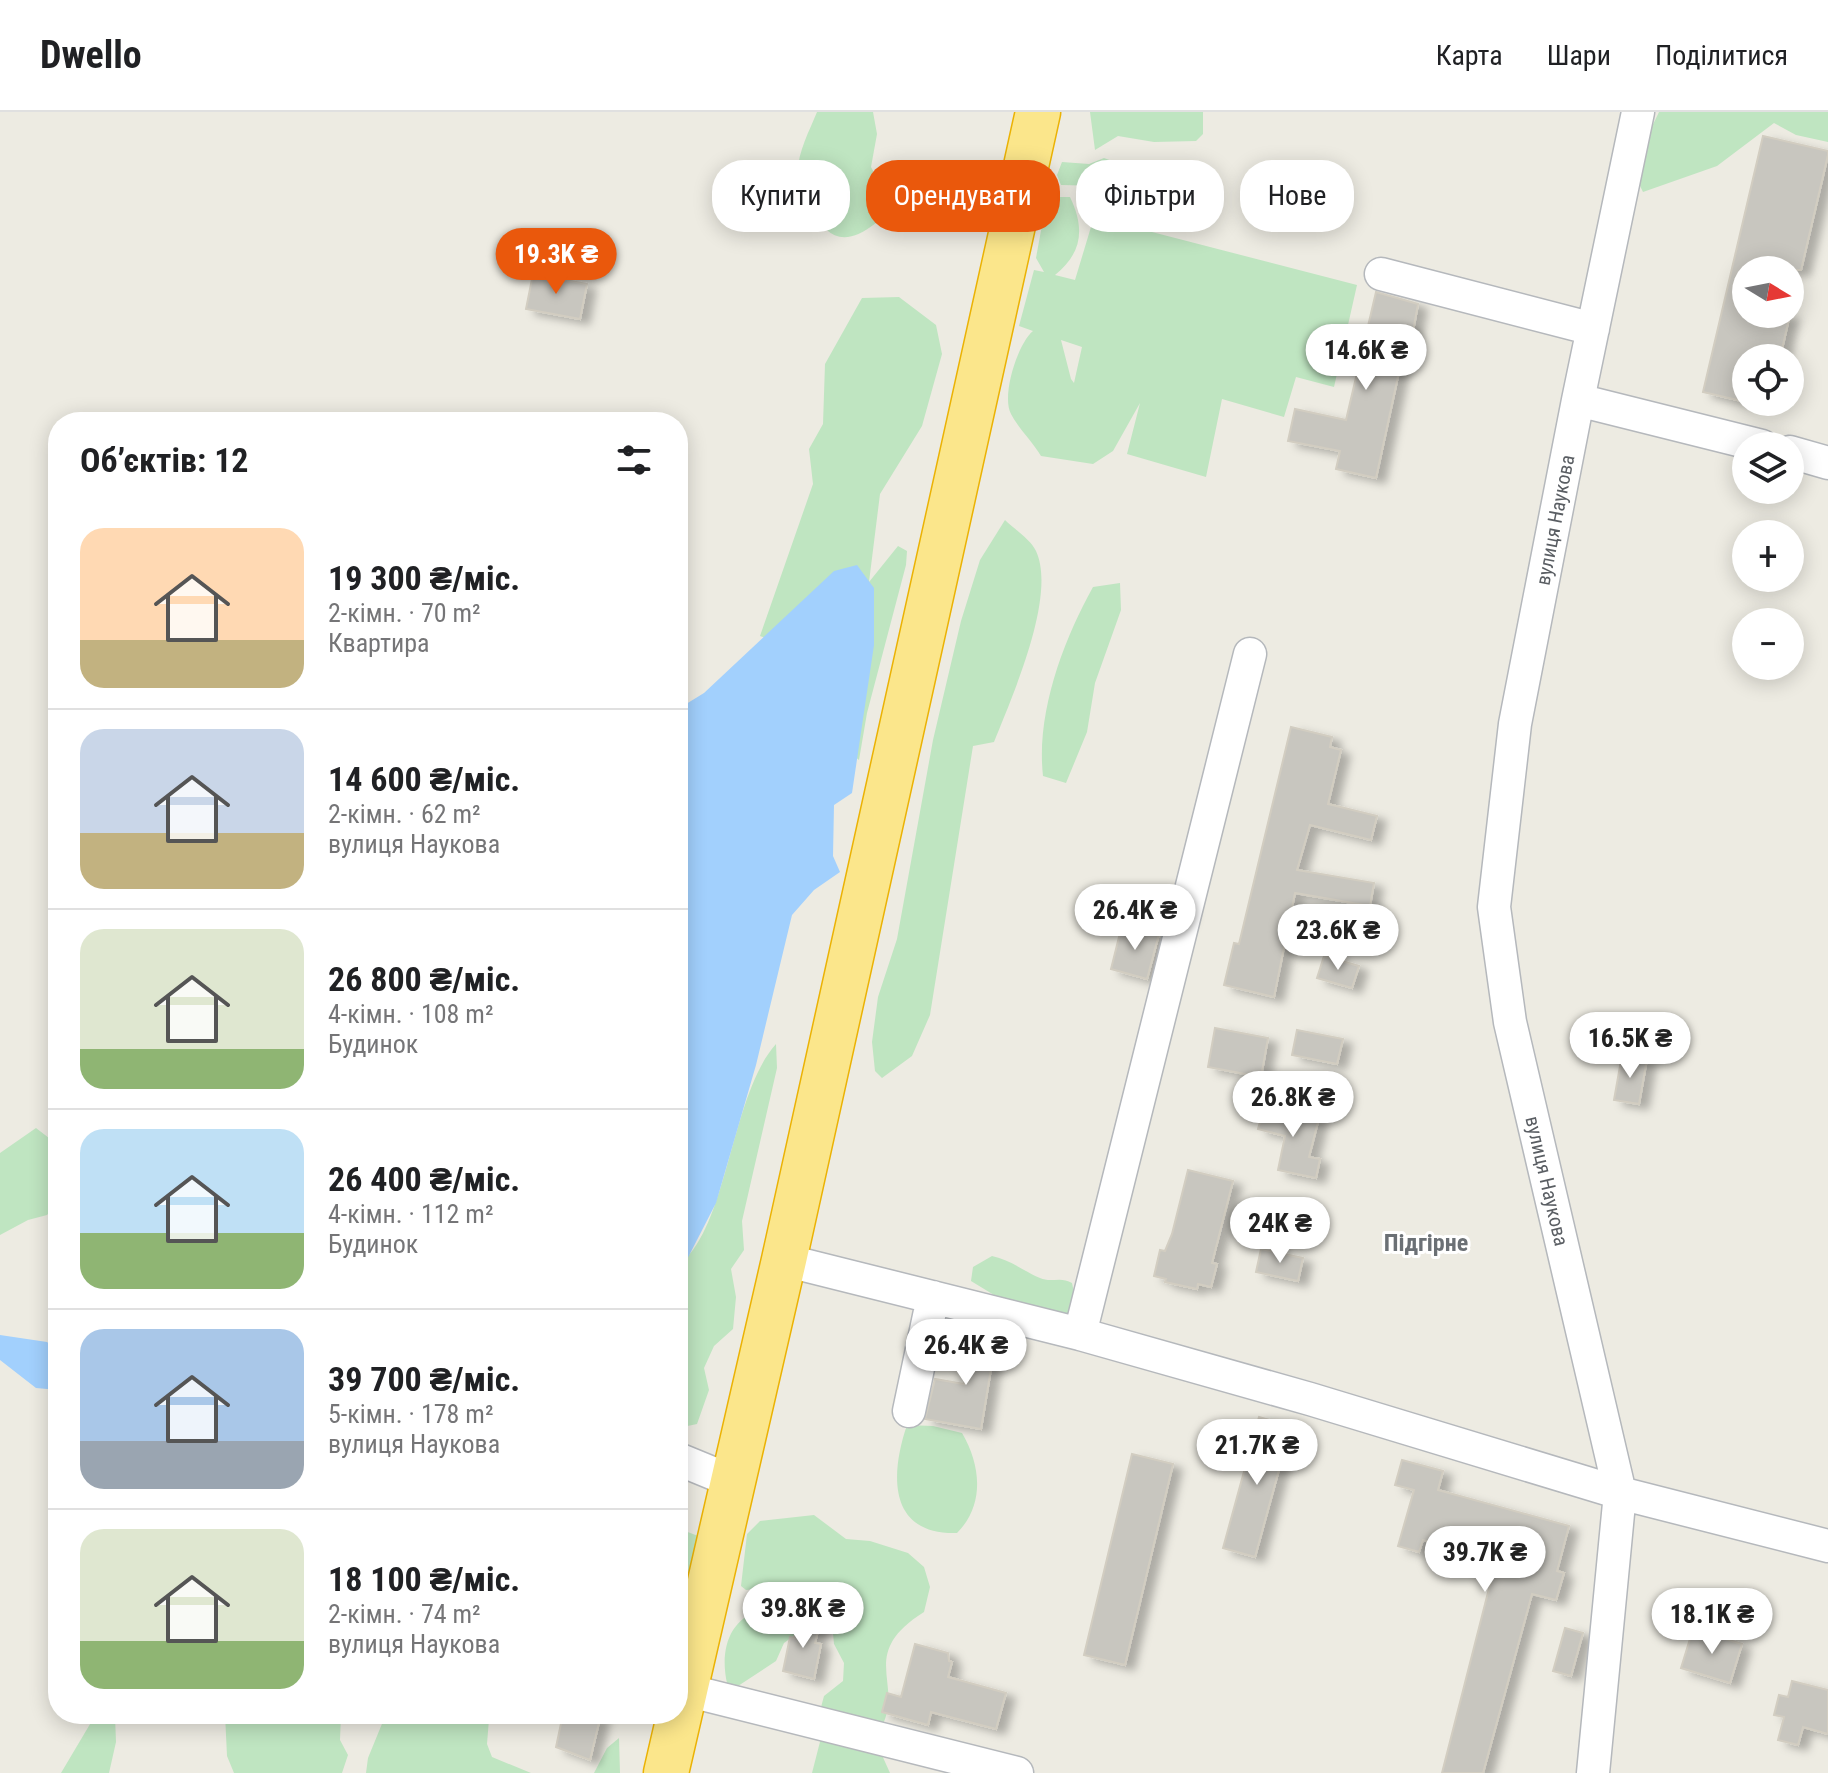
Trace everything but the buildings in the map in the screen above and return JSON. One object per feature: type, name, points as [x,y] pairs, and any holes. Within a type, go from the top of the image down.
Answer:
[{"type":"highway","points":[[688,1669],[784,1260],[1038,112]]},
{"type":"highway","points":[[666,1773],[676,1724]]},
{"type":"street","name":"вулиця Наукова","points":[[1593,1773],[1620,1493],[1510,1022],[1494,907],[1515,724],[1638,112]]},
{"type":"street","points":[[1381,274],[1593,329]]},
{"type":"street","points":[[1578,400],[1732,438]]},
{"type":"street","points":[[1804,456],[1828,463]]},
{"type":"street","points":[[1080,1334],[1250,654]]},
{"type":"street","points":[[784,1260],[1080,1334],[1310,1399],[1620,1493],[1828,1546]]},
{"type":"street","points":[[909,1411],[933,1297]]},
{"type":"street","points":[[688,1463],[734,1482]]},
{"type":"street","points":[[688,1690],[1017,1773]]},
{"type":"green space","points":[[817,112],[873,112],[877,134],[872,160],[866,160],[865,231],[846,237],[829,232],[850,232],[850,160],[800,160]]},
{"type":"green space","points":[[1090,112],[1203,112],[1203,134],[1196,141],[1154,142],[1118,136],[1095,150]]},
{"type":"green space","points":[[1659,112],[1828,112],[1828,142],[1796,135],[1774,123],[1717,166],[1643,192],[1637,172],[1638,162]]},
{"type":"green space","points":[[1062,162],[1076,163],[1076,185],[1061,185]]},
{"type":"green space","points":[[1060,197],[1070,197],[1076,213],[1078,240],[1071,259],[1055,275],[1075,280],[1089,232],[1152,232],[1357,285],[1334,387],[1296,377],[1284,417],[1222,399],[1206,477],[1127,454],[1140,403],[1113,451],[1093,464],[1041,456],[1008,406],[1017,358],[1033,331],[1019,326],[1034,270],[1044,272],[1036,258],[1041,232],[1060,232]],"holes":[[[1061,340],[1082,347],[1074,383],[1071,379]]]},
{"type":"green space","points":[[899,297],[936,325],[942,354],[922,426],[880,494],[869,582],[898,546],[907,551],[906,565],[867,713],[859,760],[852,754],[799,650],[760,636],[813,484],[809,449],[823,424],[825,364],[862,298]]},
{"type":"green space","points":[[1005,520],[1036,551],[1041,570],[1037,619],[1021,674],[994,742],[973,746],[930,1015],[912,1056],[882,1078],[875,1071],[872,1042],[878,997],[897,939],[933,740],[961,621],[980,560]]},
{"type":"green space","points":[[1120,583],[1121,610],[1095,683],[1087,732],[1066,783],[1043,776],[1044,727],[1062,654],[1093,587]]},
{"type":"green space","points":[[776,1044],[777,1068],[742,1221],[744,1250],[731,1269],[736,1297],[733,1329],[714,1346],[704,1368],[709,1390],[697,1424],[688,1426],[688,1255],[708,1223],[748,1095]]},
{"type":"green space","points":[[36,1128],[48,1137],[48,1214],[28,1220],[0,1235],[0,1153]]},
{"type":"green space","points":[[992,1256],[1040,1278],[1072,1283],[1076,1302],[1065,1323],[1012,1306],[971,1281],[973,1267]]},
{"type":"green space","points":[[907,1425],[933,1426],[962,1433],[968,1445],[976,1471],[976,1497],[966,1522],[957,1533],[934,1531],[918,1524],[906,1513],[897,1482],[901,1444]]},
{"type":"green space","points":[[814,1515],[846,1539],[870,1541],[908,1553],[924,1567],[930,1587],[924,1612],[904,1627],[892,1641],[887,1655],[888,1696],[882,1726],[820,1711],[824,1696],[843,1681],[844,1663],[834,1644],[830,1601],[795,1585],[746,1590],[741,1586],[747,1534],[760,1521]]},
{"type":"green space","points":[[688,1532],[701,1537],[694,1603],[688,1610]]},
{"type":"green space","points":[[761,1610],[806,1611],[810,1615],[806,1627],[784,1643],[776,1661],[738,1686],[727,1683],[725,1660],[729,1638],[741,1621]]},
{"type":"green space","points":[[90,1724],[115,1724],[116,1742],[109,1773],[61,1773]]},
{"type":"green space","points":[[225,1724],[341,1724],[340,1740],[348,1755],[342,1773],[234,1773],[227,1756]]},
{"type":"green space","points":[[382,1724],[489,1724],[487,1744],[492,1757],[531,1773],[366,1773],[368,1758]]},
{"type":"green space","points":[[822,1734],[881,1753],[890,1773],[812,1773]]},
{"type":"green space","points":[[619,1738],[620,1773],[594,1773],[607,1748]]},
{"type":"water","points":[[857,565],[874,588],[874,645],[852,793],[834,805],[833,856],[840,872],[814,890],[792,915],[756,1065],[716,1203],[688,1258],[688,703],[704,693],[834,571]]},
{"type":"water","points":[[0,1335],[47,1342],[48,1389],[36,1388],[0,1360]]},
{"type":"district","name":"Підгірне","points":[[1426,1243]]}]
